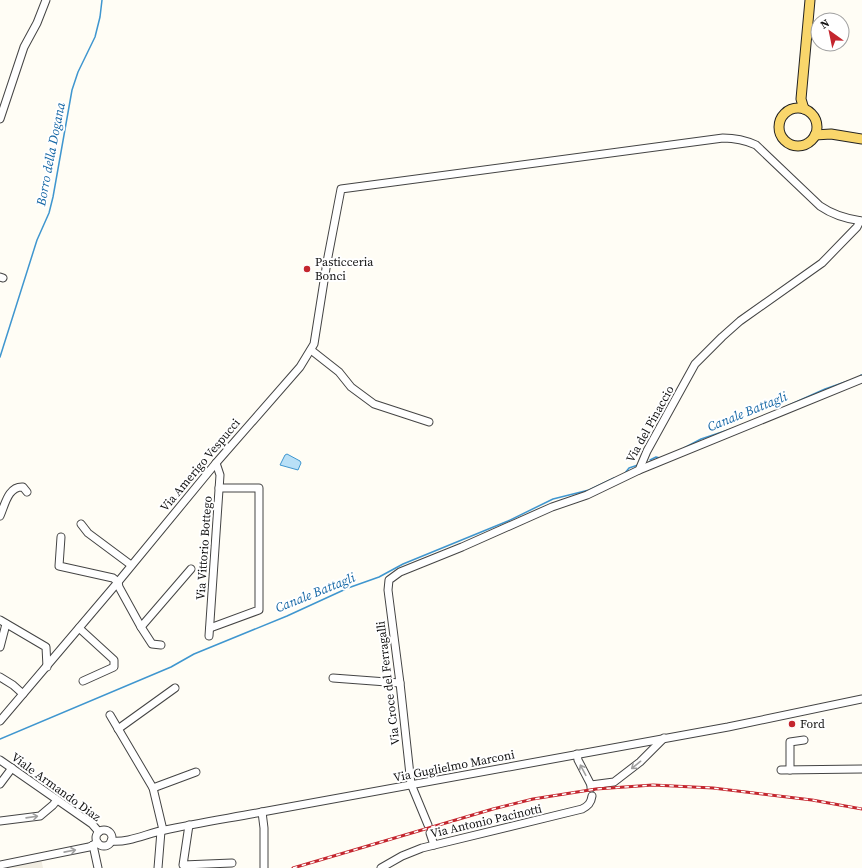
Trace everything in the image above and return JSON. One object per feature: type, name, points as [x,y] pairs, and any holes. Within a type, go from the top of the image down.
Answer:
[{"type":"main road","points":[[804,109],[801,99],[810,0]]},
{"type":"main road","points":[[794,108],[801,99]]},
{"type":"main road","points":[[794,108],[804,109],[813,116],[816,131],[811,140],[806,144],[793,146],[783,139],[780,133],[778,127],[780,120],[788,110],[794,108]]},
{"type":"main road","points":[[816,131],[862,139]]},
{"type":"street","points":[[0,119],[24,47],[37,23],[46,0]]},
{"type":"street","name":"Via Amerigo Vespucci","points":[[0,721],[47,667],[216,463],[300,366],[311,350],[314,344],[341,189],[723,138],[737,138],[756,145],[820,206],[838,217],[861,221]]},
{"type":"street","name":"Via del Pinaccio","points":[[389,580],[400,572],[462,547],[552,507],[587,495],[639,470],[647,451],[695,364],[740,321],[822,263],[861,221]]},
{"type":"street","points":[[311,350],[339,372],[351,387],[374,404],[429,422]]},
{"type":"street","points":[[639,470],[862,379]]},
{"type":"street","name":"Via Vittorio Bottego","points":[[209,636],[220,488],[220,474],[216,463]]},
{"type":"street","points":[[0,516],[10,493],[14,489],[23,487],[27,492]]},
{"type":"street","points":[[210,628],[259,610],[259,488],[220,488]]},
{"type":"street","points":[[81,524],[88,534],[131,565]]},
{"type":"street","points":[[61,537],[59,566],[113,578],[118,582],[119,587],[140,627],[152,644],[161,645]]},
{"type":"street","points":[[140,627],[191,569]]},
{"type":"street","name":"Via Croce del Ferragalli","points":[[389,580],[388,590],[411,784],[428,825]]},
{"type":"street","points":[[0,647],[3,622],[46,647],[47,667]]},
{"type":"street","points":[[79,628],[114,660],[114,667],[83,681]]},
{"type":"street","points":[[0,677],[13,685],[23,694]]},
{"type":"street","points":[[333,678],[400,683]]},
{"type":"street","points":[[118,729],[175,688]]},
{"type":"street","name":"Via Guglielmo Marconi","points":[[111,841],[119,842],[162,830],[664,738],[862,699]]},
{"type":"street","points":[[110,714],[153,788],[162,830],[158,868]]},
{"type":"street","points":[[577,754],[578,760],[591,790],[614,782],[640,762],[664,738]]},
{"type":"street","points":[[790,770],[790,742],[804,740]]},
{"type":"street","name":"Viale Armando Diaz","points":[[0,760],[92,824],[99,832]]},
{"type":"street","points":[[0,784],[12,768]]},
{"type":"street","points":[[781,770],[862,769]]},
{"type":"street","points":[[153,788],[196,772]]},
{"type":"street","name":"Via Antonio Pacinotti","points":[[381,868],[402,856],[422,848],[582,809],[591,802],[591,790]]},
{"type":"street","points":[[0,821],[40,816],[53,805],[55,798]]},
{"type":"street","points":[[262,812],[264,828],[264,868]]},
{"type":"street","points":[[189,825],[183,865],[232,863]]},
{"type":"street","points":[[0,865],[88,847],[96,844],[105,846],[111,841],[112,836],[105,830],[99,832],[96,838],[96,844],[98,868]]},
{"type":"street","points":[[430,833],[434,845]]},
{"type":"shaded area","points":[[40,853],[43,868],[0,868],[0,861]]},
{"type":"water","points":[[287,454],[300,461],[301,463],[298,470],[280,465]]},
{"type":"waterway","name":"Borro della Dogana","points":[[0,357],[37,240],[49,213],[72,90],[78,72],[95,37],[102,0]]},
{"type":"waterway","name":"Canale Battagli","points":[[787,406],[825,389],[848,381]]},
{"type":"waterway","name":"Canale Battagli","points":[[684,448],[701,439],[734,428]]},
{"type":"waterway","name":"Canale Battagli","points":[[650,460],[656,457],[660,458]]},
{"type":"waterway","name":"Canale Battagli","points":[[625,473],[629,468],[638,465]]},
{"type":"waterway","name":"Canale Battagli","points":[[0,739],[171,667],[194,654],[287,616],[348,588],[379,577],[403,564],[508,521],[553,499],[589,490],[614,478]]},
{"type":"railway","points":[[293,868],[493,809],[533,799],[596,789],[653,785],[713,788],[812,800],[862,809]]},
{"type":"place","name":"Pasticceria Bonci","points":[[307,269]]},
{"type":"place","name":"Ford","points":[[792,724]]}]
